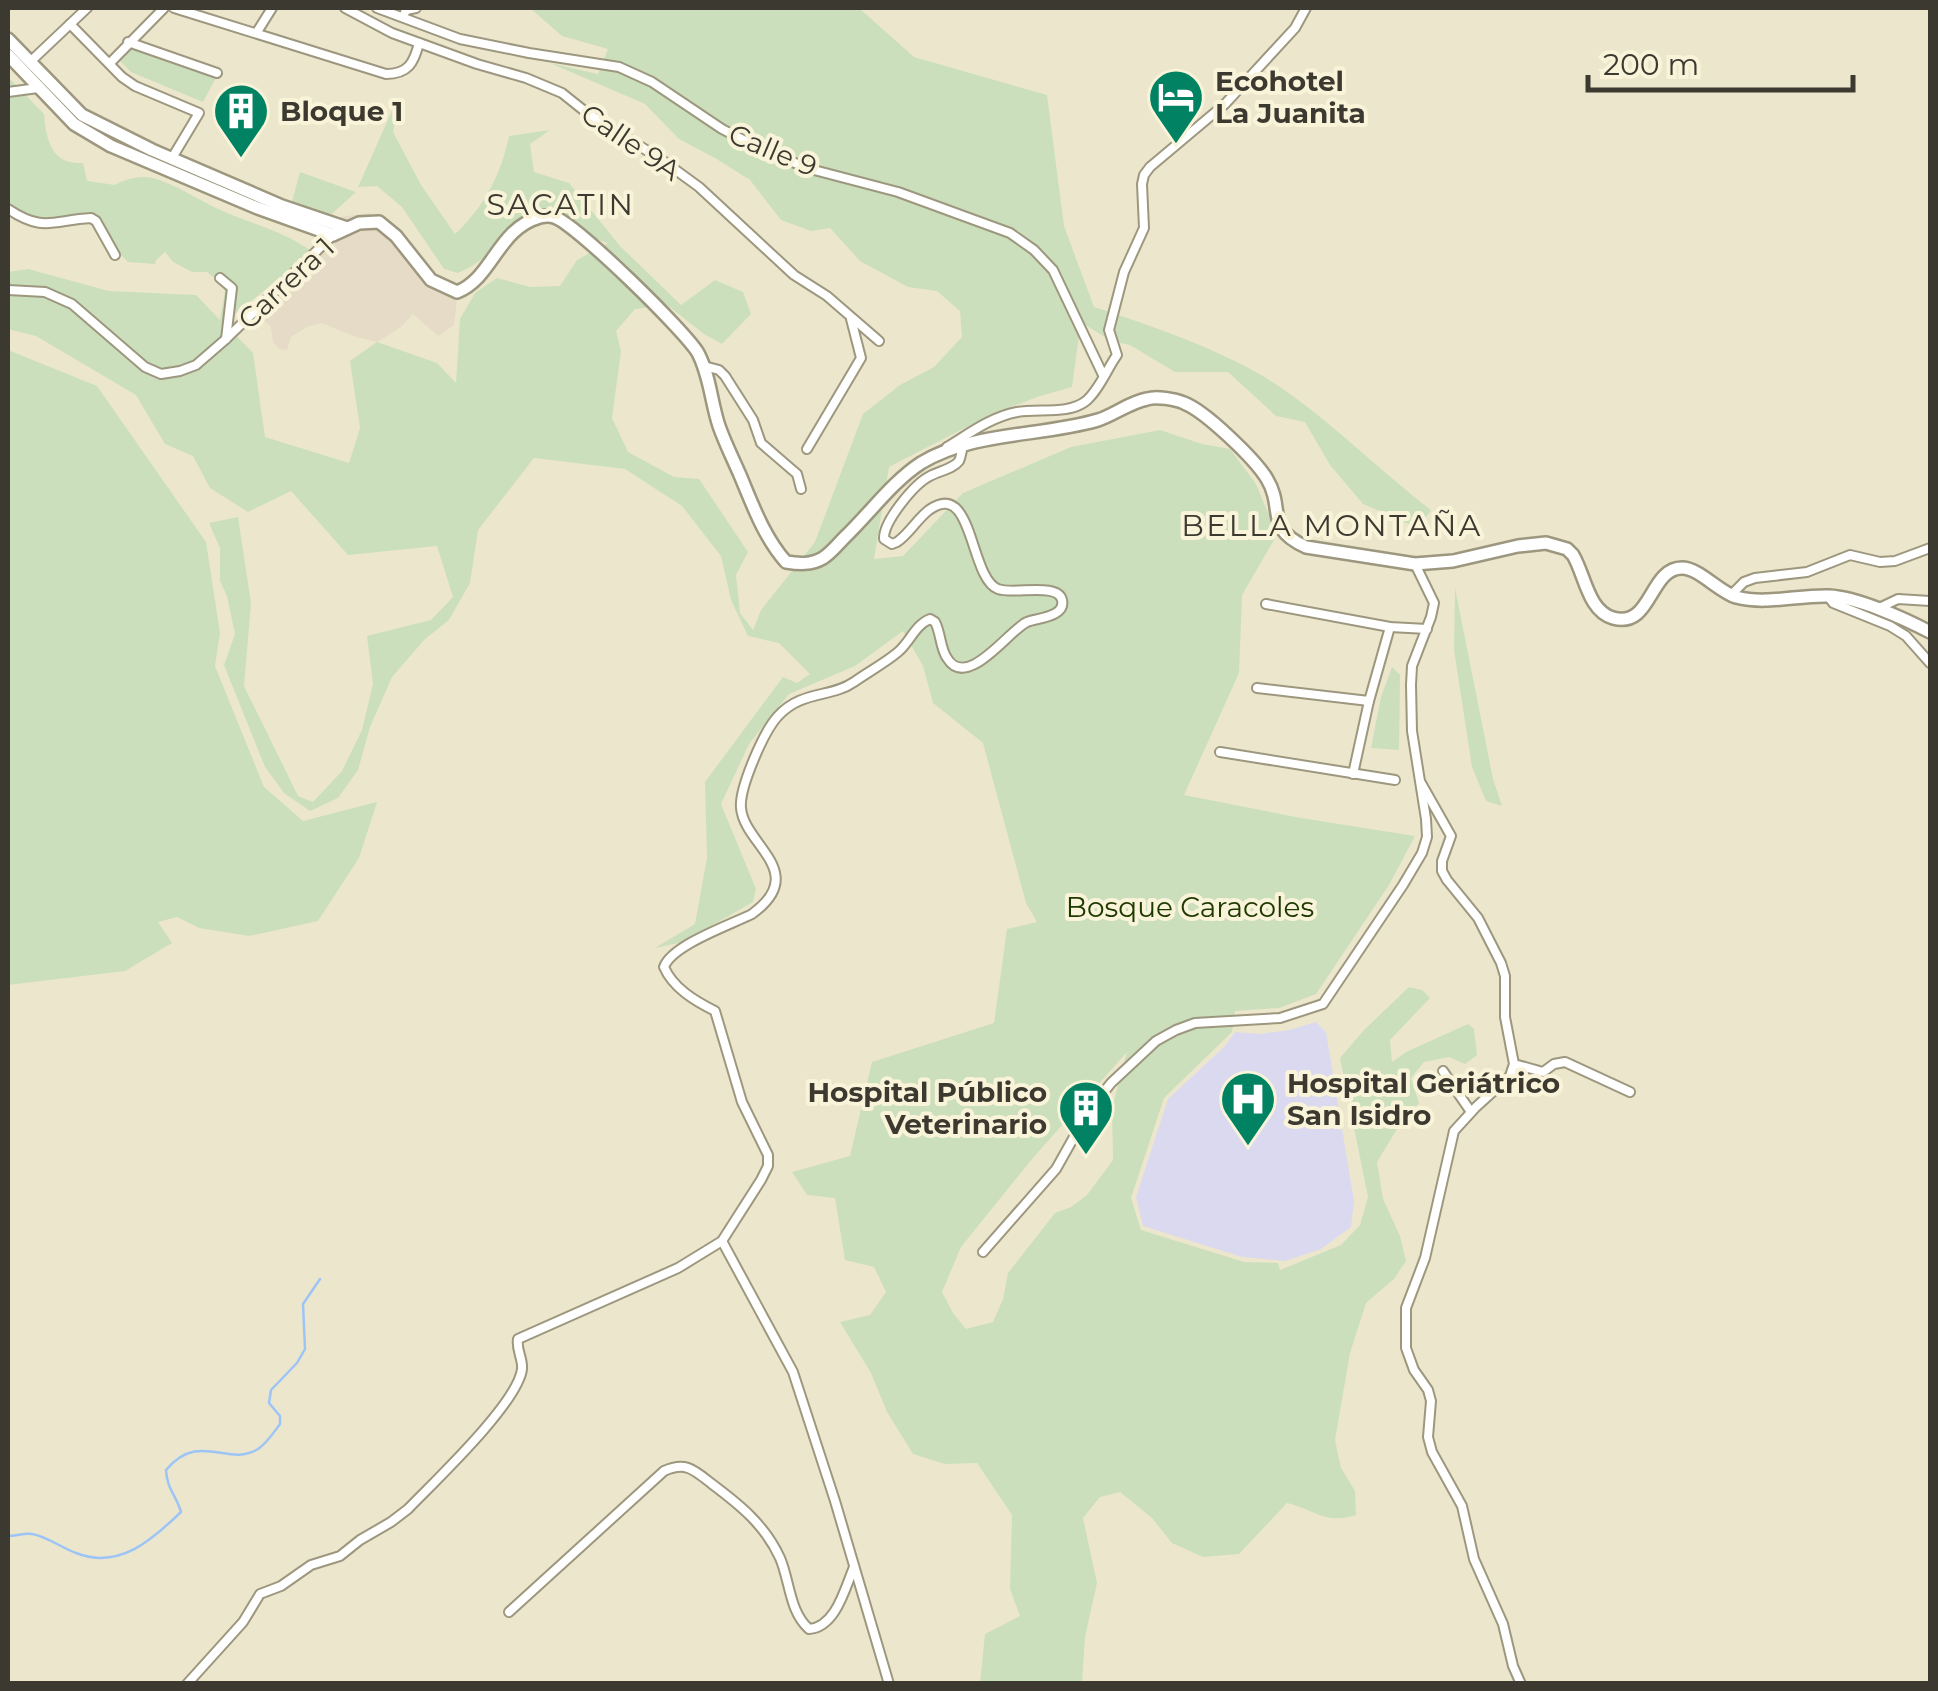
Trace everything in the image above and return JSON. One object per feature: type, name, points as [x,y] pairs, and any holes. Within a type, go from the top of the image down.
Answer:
[{"type":"main road","points":[[8,39],[82,115],[282,206],[347,228],[379,222],[396,236],[431,280],[456,292],[473,284],[498,249],[524,224],[544,216],[556,217],[632,282],[688,340],[704,366],[718,422],[761,525],[786,562],[803,565],[822,558],[898,481],[922,463],[963,445],[1099,420],[1148,398],[1180,401],[1201,412],[1260,468],[1270,483],[1283,533],[1306,547],[1415,564],[1453,561],[1546,543],[1558,545],[1573,555],[1596,606],[1615,619],[1626,620],[1642,609],[1671,570],[1689,568],[1731,596],[1756,601],[1828,596],[1863,603],[1930,632]]},
{"type":"main road","points":[[8,55],[74,124],[111,146],[334,236]]},
{"type":"main road","name":"Carrera 1","points":[[334,236],[347,228]]},
{"type":"street","points":[[30,62],[87,8]]},
{"type":"street","points":[[110,63],[164,8]]},
{"type":"street","points":[[174,8],[386,74],[398,74],[411,66],[419,43]]},
{"type":"street","points":[[207,18],[214,8]]},
{"type":"street","points":[[257,32],[272,8]]},
{"type":"street","points":[[348,9],[362,8]]},
{"type":"street","name":"Calle 9","points":[[377,8],[460,39],[619,67],[652,82],[722,129],[773,155],[898,192],[1010,233],[1053,270],[1103,375]]},
{"type":"street","points":[[403,17],[406,10],[416,8]]},
{"type":"street","points":[[922,463],[990,420],[1016,412],[1068,409],[1090,397],[1117,356],[1109,330],[1124,272],[1144,228],[1144,175],[1226,104],[1294,28],[1306,8]]},
{"type":"street","name":"Calle 9A","points":[[348,9],[392,33],[562,93],[587,114],[698,187],[794,275],[828,296],[878,341]]},
{"type":"street","points":[[70,24],[135,86],[200,112],[172,158]]},
{"type":"street","points":[[128,42],[216,73]]},
{"type":"street","points":[[8,92],[39,88]]},
{"type":"street","points":[[8,210],[42,226],[91,218],[115,255]]},
{"type":"street","name":"Carrera 1","points":[[8,290],[45,292],[72,304],[145,367],[161,374],[180,372],[226,339],[334,236]]},
{"type":"street","points":[[220,278],[232,288],[226,339]]},
{"type":"street","points":[[807,449],[861,358],[849,315]]},
{"type":"street","points":[[704,366],[725,376],[753,420],[761,443],[797,474],[802,490]]},
{"type":"street","points":[[187,1684],[243,1622],[260,1594],[281,1586],[316,1563],[340,1556],[408,1509],[505,1406],[522,1369],[518,1339],[678,1268],[722,1241],[761,1180],[768,1155],[742,1102],[715,1011],[670,980],[665,961],[676,951],[752,914],[769,896],[774,885],[772,862],[740,807],[759,746],[787,707],[808,697],[844,689],[896,654],[923,622],[935,622],[950,664],[971,666],[994,652],[1015,628],[1051,616],[1061,606],[1060,595],[1051,590],[1011,592],[990,585],[980,569],[965,521],[949,504],[928,511],[897,542],[892,544],[884,539],[884,530],[910,492],[930,476],[956,464],[963,445]]},
{"type":"street","points":[[1731,596],[1744,582],[1807,572],[1850,555],[1895,561],[1930,548]]},
{"type":"street","points":[[983,1252],[1056,1169],[1088,1112],[1111,1083],[1156,1041],[1195,1023],[1280,1018],[1324,1004],[1422,853],[1426,819],[1412,732],[1411,685],[1412,666],[1434,603],[1415,564]]},
{"type":"street","points":[[1828,596],[1834,603],[1906,636],[1930,663]]},
{"type":"street","points":[[1876,610],[1898,600],[1930,601]]},
{"type":"street","points":[[1266,604],[1390,627],[1427,629]]},
{"type":"street","points":[[1354,774],[1390,627]]},
{"type":"street","points":[[1257,688],[1369,701]]},
{"type":"street","points":[[1220,752],[1395,780]]},
{"type":"street","points":[[1421,782],[1451,836],[1442,871],[1478,918],[1501,963],[1514,1064],[1510,1076],[1454,1132],[1425,1258],[1406,1308],[1406,1348],[1431,1401],[1428,1437],[1432,1452],[1462,1506],[1474,1559],[1503,1624],[1521,1684]]},
{"type":"street","points":[[1514,1064],[1543,1072],[1565,1062],[1630,1092]]},
{"type":"street","points":[[1443,1071],[1472,1112]]},
{"type":"street","points":[[722,1241],[793,1372],[889,1684]]},
{"type":"street","points":[[509,1612],[664,1471],[677,1466],[692,1468],[741,1506],[766,1533],[781,1561],[796,1613],[810,1628],[827,1622],[854,1567]]},
{"type":"shaded area","points":[[369,213],[381,220],[405,256],[427,279],[458,292],[454,325],[438,336],[413,314],[377,342],[322,323],[291,337],[287,350],[279,349],[273,342],[271,327],[249,306],[341,230],[332,218]]},
{"type":"shaded area","name":"Hospital Geriátrico San Isidro","points":[[1316,1022],[1326,1032],[1354,1201],[1351,1227],[1321,1249],[1285,1261],[1242,1257],[1143,1226],[1136,1197],[1168,1099],[1235,1032],[1260,1034]]},
{"type":"green space","name":"Bosque Caracoles","points":[[530,8],[859,8],[914,57],[1047,95],[1064,226],[1094,307],[1188,340],[1277,385],[1431,510],[1418,528],[1363,504],[1330,465],[1305,422],[1276,416],[1228,372],[1175,372],[1081,322],[1072,387],[988,416],[889,467],[874,559],[903,556],[963,493],[1071,447],[1160,430],[1230,449],[1256,484],[1277,535],[1242,595],[1239,673],[1184,795],[1415,836],[1389,885],[1316,994],[1279,1008],[1235,1011],[1232,1032],[1164,1098],[1131,1198],[1141,1230],[1244,1262],[1278,1263],[1280,1270],[1341,1245],[1360,1225],[1368,1197],[1340,1058],[1409,987],[1422,990],[1430,998],[1390,1040],[1392,1062],[1468,1024],[1474,1029],[1477,1055],[1465,1064],[1449,1057],[1424,1062],[1411,1078],[1419,1103],[1400,1124],[1377,1162],[1383,1199],[1400,1236],[1406,1261],[1394,1279],[1366,1303],[1350,1353],[1335,1440],[1341,1468],[1355,1491],[1356,1515],[1328,1517],[1287,1503],[1239,1554],[1203,1557],[1172,1543],[1152,1518],[1120,1492],[1100,1497],[1083,1518],[1097,1583],[1085,1637],[1082,1683],[980,1683],[985,1634],[1020,1616],[1010,1589],[1012,1515],[977,1463],[945,1464],[913,1454],[840,1322],[870,1315],[886,1292],[874,1267],[845,1260],[835,1198],[807,1195],[792,1172],[850,1156],[872,1062],[994,1023],[1007,929],[1037,922],[1026,903],[983,743],[933,703],[923,666],[903,631],[855,666],[789,694],[749,744],[721,804],[756,889],[753,902],[683,942],[655,948],[695,924],[707,858],[705,782],[783,677],[797,683],[810,674],[779,643],[748,636],[731,600],[721,556],[682,506],[625,469],[534,458],[478,530],[470,583],[449,620],[425,639],[392,677],[370,727],[358,770],[338,798],[310,811],[284,793],[265,767],[224,665],[235,634],[220,581],[220,548],[209,523],[238,517],[251,603],[244,686],[298,796],[313,802],[342,771],[362,730],[373,684],[367,636],[431,620],[453,597],[437,546],[348,555],[291,491],[248,512],[210,488],[193,456],[165,444],[136,395],[36,336],[8,329],[8,272],[28,269],[109,291],[196,295],[220,320],[225,291],[207,272],[192,272],[173,262],[165,252],[155,264],[128,262],[98,220],[39,221],[8,202],[8,77],[44,114],[52,149],[64,160],[83,163],[87,181],[115,185],[133,178],[153,178],[279,233],[312,252],[224,323],[253,353],[265,437],[349,463],[360,428],[350,361],[377,342],[437,363],[456,383],[460,319],[475,293],[497,278],[530,287],[560,286],[577,260],[608,243],[562,213],[536,210],[518,221],[471,266],[458,273],[444,269],[402,207],[377,186],[358,187],[394,106],[397,114],[393,132],[421,185],[455,234],[490,190],[509,136],[550,130],[530,144],[534,172],[569,183],[620,246],[681,305],[715,280],[743,292],[751,314],[722,344],[667,305],[635,309],[616,331],[621,351],[612,418],[628,452],[674,477],[699,479],[748,552],[736,575],[740,613],[753,630],[761,610],[815,542],[863,414],[900,385],[934,367],[962,337],[960,311],[937,291],[908,287],[860,261],[830,228],[811,231],[781,220],[750,180],[679,139],[645,104],[550,63],[598,74],[608,49],[562,36]],"holes":[[[1127,1052],[1112,1108],[1113,1160],[1087,1195],[1055,1213],[1008,1273],[993,1322],[966,1329],[942,1292],[961,1247]]]},
{"type":"green space","points":[[129,45],[217,76],[203,102],[131,72],[119,60]]},
{"type":"green space","points":[[300,172],[356,192],[324,221],[290,209]]},
{"type":"green space","points":[[8,350],[97,386],[206,542],[220,633],[215,666],[264,787],[303,821],[377,802],[359,858],[318,921],[249,936],[199,928],[177,917],[158,922],[172,943],[125,971],[8,985]]},
{"type":"green space","points":[[1455,588],[1493,779],[1502,806],[1486,801],[1472,767],[1454,650]]},
{"type":"green space","points":[[1392,667],[1400,675],[1399,750],[1371,748],[1381,697]]},
{"type":"waterway","points":[[8,1536],[32,1534],[76,1553],[106,1558],[134,1549],[158,1533],[181,1512],[166,1470],[178,1458],[202,1451],[247,1454],[261,1447],[280,1424],[280,1416],[269,1403],[271,1390],[305,1349],[303,1304],[320,1279]]},
{"type":"place","name":"Ecohotel La Juanita","points":[[1176,146]]},
{"type":"place","name":"Bloque 1","points":[[241,160]]},
{"type":"place","name":"Hospital Geriátrico San Isidro","points":[[1248,1148]]},
{"type":"place","name":"Hospital Público Veterinario","points":[[1086,1157]]},
{"type":"district","name":"SACATIN","points":[[561,204]]},
{"type":"district","name":"BELLA MONTAÑA","points":[[1332,525]]}]
